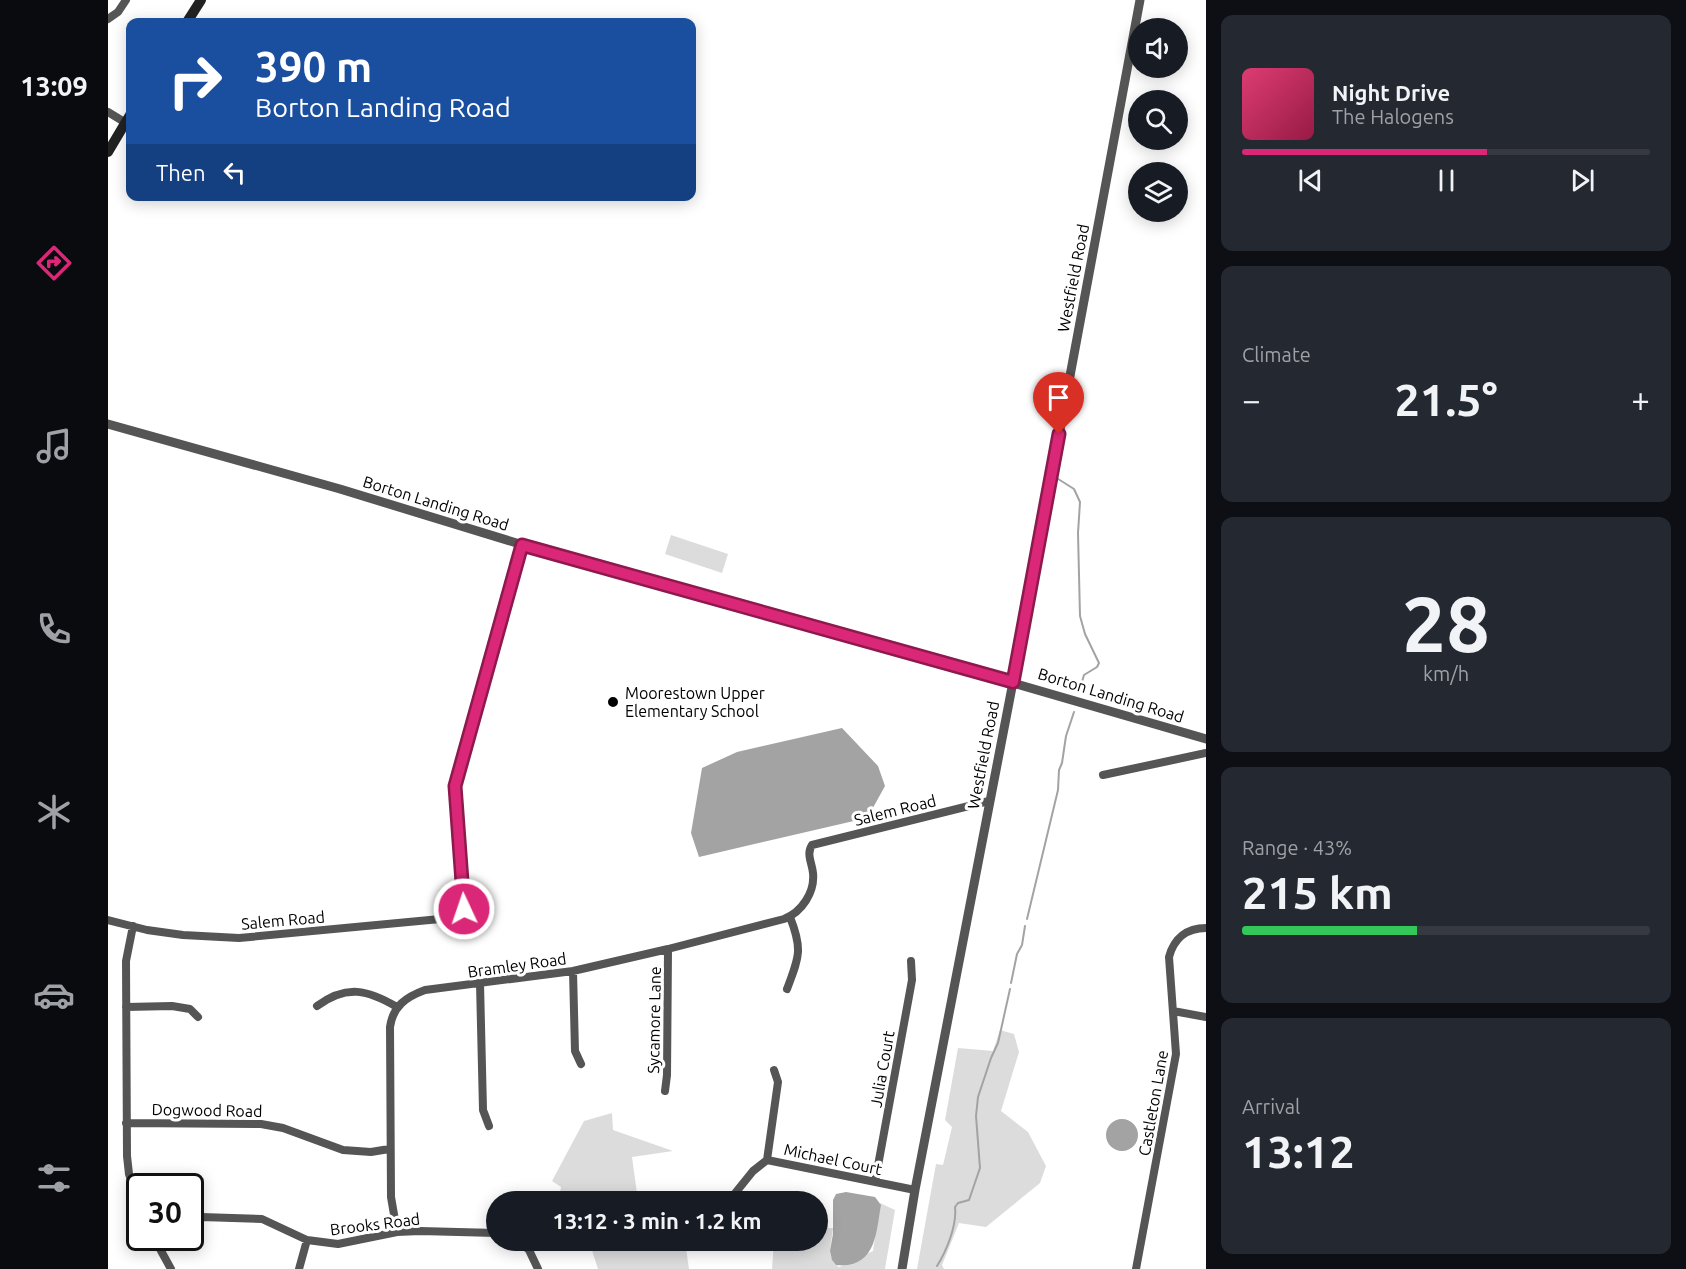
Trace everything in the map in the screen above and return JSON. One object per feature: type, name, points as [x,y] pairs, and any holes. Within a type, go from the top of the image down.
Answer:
[{"type":"main road","points":[[190,18],[201,0]]},
{"type":"main road","points":[[108,152],[126,122]]},
{"type":"street","points":[[108,19],[118,12],[126,0]]},
{"type":"street","name":"Westfield Road","points":[[902,1269],[1140,0]]},
{"type":"street","points":[[108,112],[126,118]]},
{"type":"street","name":"Borton Landing Road","points":[[108,424],[340,489],[522,545],[1013,682],[1206,739]]},
{"type":"street","name":"Salem Road","points":[[108,920],[183,935],[238,938],[451,918],[460,914],[465,905],[455,786],[522,545]]},
{"type":"street","points":[[1103,775],[1206,753]]},
{"type":"street","name":"Salem Road","points":[[790,917],[803,905],[811,889],[813,877],[809,849],[815,844],[989,801]]},
{"type":"street","points":[[787,989],[799,952],[798,939],[790,917]]},
{"type":"street","name":"Bramley Road","points":[[397,1007],[409,996],[425,990],[573,971],[668,950],[790,917]]},
{"type":"street","points":[[129,1173],[126,1123],[126,961],[133,926]]},
{"type":"street","name":"Castleton Lane","points":[[1136,1269],[1176,1054],[1168,965],[1172,948],[1177,940],[1189,931],[1206,928]]},
{"type":"street","name":"Sycamore Lane","points":[[665,1091],[668,950]]},
{"type":"street","name":"Julia Court","points":[[875,1182],[912,980],[911,961]]},
{"type":"street","points":[[573,971],[575,1051],[581,1064]]},
{"type":"street","points":[[480,983],[483,1110],[489,1126]]},
{"type":"street","points":[[317,1006],[329,997],[362,992],[376,995],[397,1007],[390,1027],[389,1149],[391,1197],[397,1232]]},
{"type":"street","points":[[126,1007],[172,1006],[190,1009],[198,1017]]},
{"type":"street","points":[[1173,1011],[1206,1017]]},
{"type":"street","points":[[767,1160],[778,1082],[774,1070]]},
{"type":"street","name":"Dogwood Road","points":[[126,1123],[261,1124],[283,1128],[343,1150],[371,1152],[389,1149]]},
{"type":"street","name":"Michael Court","points":[[737,1191],[767,1160],[915,1190]]},
{"type":"street","name":"Brooks Road","points":[[204,1217],[262,1219],[307,1240],[338,1244],[397,1232],[486,1233]]},
{"type":"street","points":[[299,1269],[307,1240]]},
{"type":"street","points":[[161,1251],[171,1269]]},
{"type":"street","points":[[529,1251],[538,1269]]},
{"type":"shaded area","points":[[671,535],[728,554],[722,573],[665,554]]},
{"type":"shaded area","points":[[842,728],[878,766],[885,786],[869,815],[858,820],[699,857],[691,833],[702,768],[737,752]]},
{"type":"shaded area","points":[[1000,1030],[1014,1034],[1019,1052],[1001,1111],[1028,1132],[1046,1166],[1040,1183],[986,1227],[959,1223],[942,1265],[944,1269],[917,1269],[936,1164],[943,1165],[952,1127],[945,1120],[958,1048],[993,1051]]},
{"type":"shaded area","points":[[612,1113],[613,1130],[673,1151],[632,1157],[637,1191],[560,1191],[561,1187],[552,1181],[584,1121]]},
{"type":"shaded area","points":[[1122,1119],[1134,1123],[1138,1135],[1134,1147],[1122,1151],[1110,1147],[1106,1135],[1110,1123]]},
{"type":"shaded area","points":[[846,1192],[875,1197],[881,1205],[875,1236],[867,1255],[860,1261],[849,1265],[836,1265],[830,1251],[833,1234],[833,1200],[836,1194]]},
{"type":"shaded area","points":[[880,1203],[895,1210],[885,1269],[772,1269],[773,1251],[828,1251],[828,1228],[833,1228],[831,1254],[839,1267],[873,1251]]},
{"type":"shaded area","points":[[592,1251],[686,1251],[689,1269],[598,1269]]},
{"type":"waterway","points":[[1055,477],[1074,489],[1080,502],[1078,533],[1080,616],[1085,634],[1099,663],[1097,667],[1084,675],[1079,692]]},
{"type":"waterway","points":[[1027,919],[1058,790],[1059,770],[1066,736],[1074,712]]},
{"type":"waterway","points":[[1011,983],[1025,926]]},
{"type":"waterway","points":[[937,1266],[950,1237],[955,1207],[958,1203],[969,1200],[980,1168],[976,1116],[978,1097],[998,1043],[1010,989]]},
{"type":"place","name":"Moorestown Upper Elementary School","points":[[613,702]]},
{"type":"route","points":[[464,909],[455,786],[522,545],[695,594],[737,603],[1013,682],[1059,434]]}]
